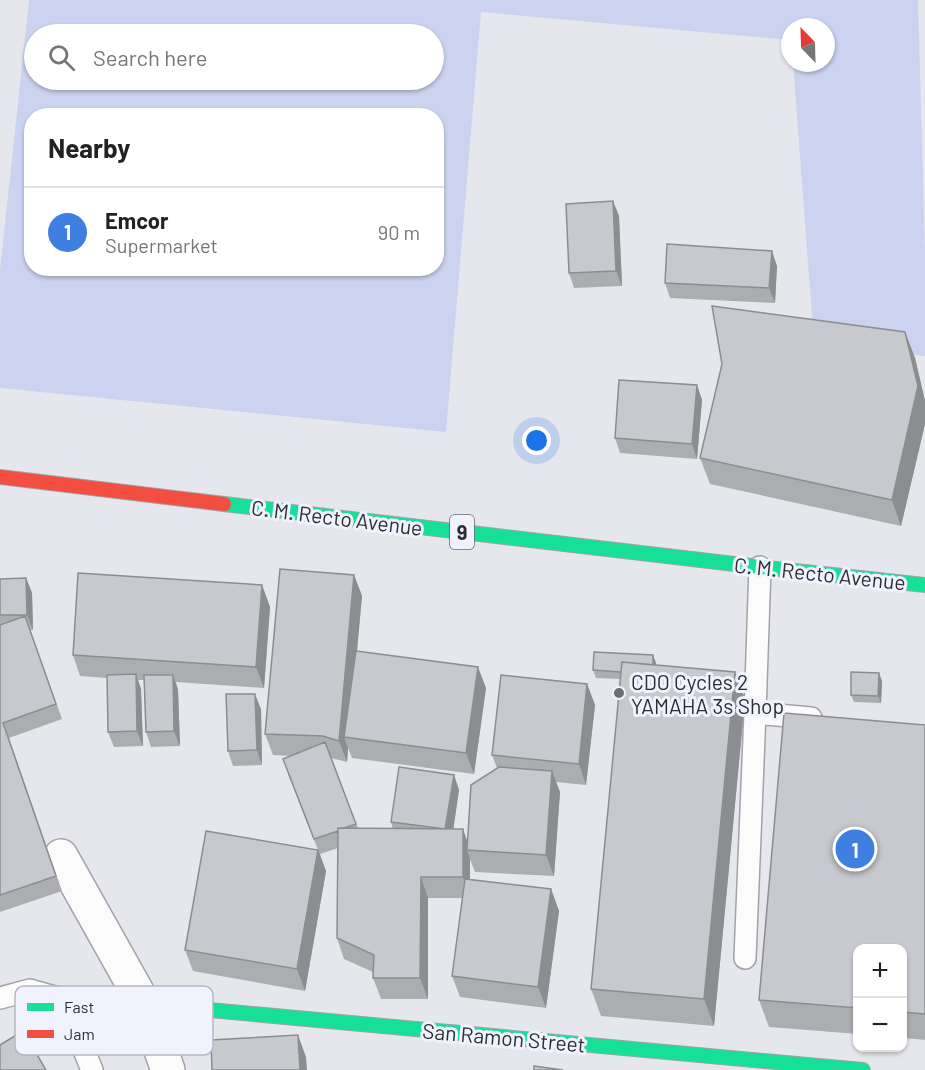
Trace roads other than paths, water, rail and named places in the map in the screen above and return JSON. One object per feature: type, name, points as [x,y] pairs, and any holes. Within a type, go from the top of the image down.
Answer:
[{"type":"main road","name":"C. M. Recto Avenue","points":[[0,477],[925,585]]},
{"type":"main road","name":"San Ramon Street","points":[[213,1010],[863,1070]]},
{"type":"street","points":[[61,856],[134,986]]},
{"type":"street","points":[[163,1055],[168,1070]]},
{"type":"lane","points":[[745,958],[760,567]]},
{"type":"lane","points":[[755,713],[834,721]]},
{"type":"lane","points":[[0,998],[15,994]]},
{"type":"lane","points":[[86,1055],[92,1070]]},
{"type":"place","name":"CDO Cycles 2 YAMAHA 3s Shop","points":[[619,693]]},
{"type":"place","name":"Emcor","points":[[855,849]]}]
